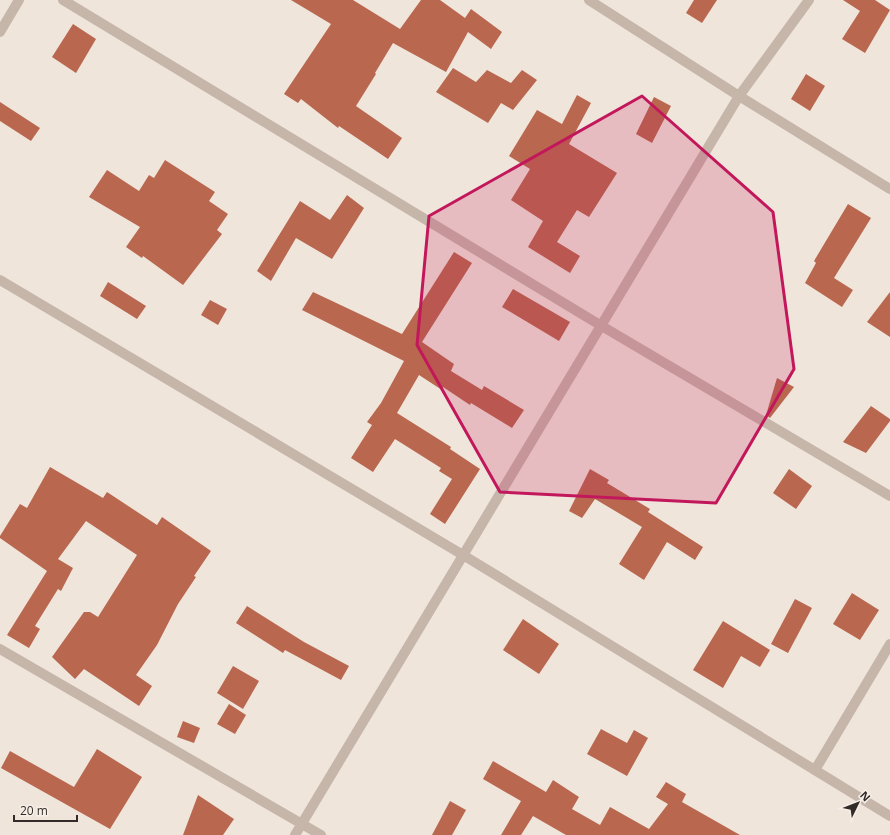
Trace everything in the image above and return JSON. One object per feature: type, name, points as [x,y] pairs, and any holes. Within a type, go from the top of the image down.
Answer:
[{"type":"street","points":[[0,32],[19,0]]},
{"type":"street","points":[[63,0],[600,325],[890,496]]},
{"type":"street","points":[[589,0],[739,96],[890,189]]},
{"type":"street","points":[[295,835],[600,325],[739,96],[809,0]]},
{"type":"street","points":[[0,280],[463,556],[890,816]]},
{"type":"street","points":[[815,770],[890,644]]},
{"type":"street","points":[[0,649],[320,835]]},
{"type":"highlighted area","points":[[642,96],[773,212],[794,369],[716,503],[500,492],[417,345],[429,216]]},
{"type":"building","points":[[291,0],[353,0],[400,29],[421,0],[440,0],[465,18],[471,9],[502,32],[491,49],[468,32],[446,72],[393,43],[356,106],[402,138],[388,159],[339,126],[338,128],[301,99],[298,103],[284,94],[331,24]]},
{"type":"building","points":[[694,0],[717,0],[702,23],[686,13]]},
{"type":"building","points":[[843,0],[875,0],[890,10],[865,53],[842,39],[860,11]]},
{"type":"building","points":[[73,24],[96,39],[76,73],[52,57]]},
{"type":"building","points":[[453,68],[476,82],[487,70],[511,83],[522,70],[537,80],[513,110],[501,103],[488,123],[436,92]]},
{"type":"building","points":[[806,74],[825,86],[810,111],[791,99]]},
{"type":"building","points":[[577,95],[591,103],[569,144],[617,173],[589,217],[577,210],[557,242],[580,256],[570,273],[528,247],[543,221],[511,200],[530,169],[509,156],[537,110],[562,124]]},
{"type":"building","points":[[654,97],[671,106],[652,143],[636,134]]},
{"type":"building","points":[[0,102],[40,128],[31,141],[0,121]]},
{"type":"building","points":[[165,160],[215,192],[209,201],[228,214],[217,230],[222,234],[183,285],[143,256],[142,258],[126,247],[140,227],[89,197],[107,170],[139,191],[149,175],[154,178]]},
{"type":"building","points":[[347,195],[364,208],[332,259],[296,238],[271,281],[257,271],[300,201],[330,220]]},
{"type":"building","points":[[848,204],[871,218],[834,278],[853,290],[842,307],[805,283],[816,263],[814,261]]},
{"type":"building","points":[[454,252],[472,263],[422,342],[454,364],[451,371],[482,390],[484,386],[524,410],[512,428],[471,403],[470,405],[443,387],[442,390],[419,375],[397,413],[451,447],[450,449],[480,469],[445,524],[430,514],[452,479],[439,471],[441,468],[395,439],[373,472],[351,458],[372,425],[367,422],[381,403],[404,361],[302,310],[313,292],[402,334]]},
{"type":"building","points":[[108,282],[146,306],[137,319],[100,296]]},
{"type":"building","points":[[513,289],[570,322],[559,341],[502,307]]},
{"type":"building","points":[[890,292],[890,337],[867,322]]},
{"type":"building","points":[[210,300],[227,309],[218,325],[201,315]]},
{"type":"building","points":[[777,378],[794,387],[770,418],[766,415]]},
{"type":"building","points":[[871,406],[890,419],[890,421],[866,453],[843,442]]},
{"type":"building","points":[[50,467],[103,498],[107,492],[157,525],[162,517],[211,551],[194,576],[196,577],[178,604],[157,645],[136,675],[152,686],[139,706],[84,669],[75,679],[52,657],[84,612],[90,612],[98,617],[137,555],[86,521],[58,559],[73,568],[61,591],[58,589],[35,626],[40,629],[29,648],[7,635],[47,571],[0,538],[0,536],[20,504],[27,508]]},
{"type":"building","points":[[590,469],[609,480],[607,483],[650,509],[648,512],[703,547],[695,560],[667,542],[644,580],[619,564],[642,527],[595,499],[582,518],[569,511]]},
{"type":"building","points":[[789,469],[812,486],[796,509],[773,493]]},
{"type":"building","points":[[852,593],[879,610],[860,640],[833,624]]},
{"type":"building","points":[[795,599],[812,608],[788,653],[771,644]]},
{"type":"building","points":[[247,606],[304,642],[349,666],[341,680],[285,650],[283,653],[236,623]]},
{"type":"building","points":[[523,619],[559,644],[539,674],[503,650]]},
{"type":"building","points":[[723,621],[770,650],[760,667],[741,656],[723,688],[693,670]]},
{"type":"building","points":[[233,666],[259,681],[243,709],[217,693]]},
{"type":"building","points":[[229,704],[246,715],[235,734],[217,724]]},
{"type":"building","points":[[183,721],[200,728],[194,743],[177,737]]},
{"type":"building","points":[[601,729],[627,743],[634,730],[648,738],[627,776],[587,754]]},
{"type":"building","points":[[97,749],[142,777],[110,829],[1,768],[10,751],[74,787]]},
{"type":"building","points":[[493,761],[546,792],[553,780],[579,797],[572,809],[600,825],[610,807],[649,829],[668,804],[656,797],[666,782],[686,794],[682,802],[740,835],[566,835],[533,816],[521,835],[501,835],[521,801],[483,779]]},
{"type":"building","points":[[198,795],[234,819],[223,835],[183,835]]},
{"type":"building","points":[[450,801],[466,810],[452,835],[432,835]]}]
